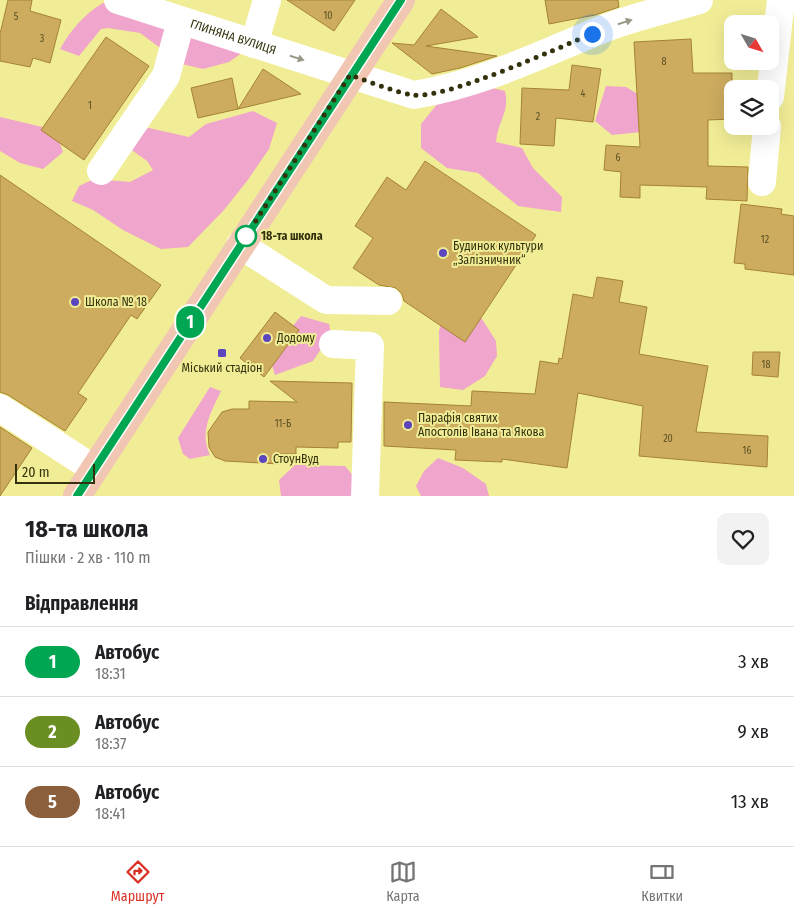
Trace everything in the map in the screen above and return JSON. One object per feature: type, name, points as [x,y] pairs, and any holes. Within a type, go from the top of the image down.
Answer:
[{"type":"main road","points":[[77,496],[350,75],[401,0]]},
{"type":"street","name":"ГЛИНЯНА ВУЛИЦЯ","points":[[118,0],[414,95],[445,90],[484,78],[610,26],[699,0]]},
{"type":"street","points":[[254,44],[267,0]]},
{"type":"street","points":[[772,80],[781,0]]},
{"type":"street","points":[[101,171],[166,76],[181,21]]},
{"type":"street","points":[[762,182],[766,135]]},
{"type":"street","points":[[240,245],[326,300],[388,301]]},
{"type":"street","points":[[333,344],[370,346],[365,496]]},
{"type":"street","points":[[0,408],[94,469]]},
{"type":"shaded area","points":[[103,3],[123,7],[249,48],[229,62],[203,69],[182,64],[140,33],[108,28],[101,29],[79,56],[60,49],[78,23]]},
{"type":"shaded area","points":[[480,85],[505,91],[505,111],[496,142],[522,148],[533,168],[562,197],[561,212],[518,206],[478,173],[447,168],[421,148],[421,124],[443,97]]},
{"type":"shaded area","points":[[606,86],[626,87],[641,96],[651,131],[612,135],[595,121]]},
{"type":"shaded area","points":[[253,111],[277,123],[269,149],[224,210],[188,247],[161,249],[123,230],[93,210],[72,201],[79,186],[94,179],[130,182],[153,170],[147,161],[129,148],[130,133],[149,128],[189,137],[206,124]]},
{"type":"shaded area","points":[[0,117],[55,130],[63,152],[43,169],[20,163],[0,151]]},
{"type":"shaded area","points":[[454,307],[482,319],[496,341],[497,356],[485,376],[463,390],[440,387],[439,331],[443,315]]},
{"type":"shaded area","points":[[301,316],[329,324],[331,334],[313,361],[275,375],[269,355]]},
{"type":"shaded area","points":[[210,387],[221,391],[210,414],[206,430],[207,447],[210,455],[190,459],[183,454],[178,438]]},
{"type":"shaded area","points":[[438,458],[463,468],[486,484],[489,496],[421,496],[416,486],[424,471]]},
{"type":"shaded area","points":[[295,465],[345,466],[360,484],[353,496],[281,496],[279,480]]},
{"type":"building","points":[[8,0],[32,0],[30,11],[61,20],[50,63],[33,58],[30,67],[0,61],[0,34]]},
{"type":"building","points":[[287,0],[355,0],[334,31]]},
{"type":"building","points":[[545,0],[618,0],[619,7],[595,15],[549,24]]},
{"type":"building","points":[[441,9],[478,37],[426,46],[497,56],[460,68],[432,74],[392,43],[414,45]]},
{"type":"building","points":[[106,37],[149,66],[84,160],[41,130]]},
{"type":"building","points":[[691,39],[693,73],[732,73],[732,80],[724,80],[724,119],[708,120],[708,166],[748,167],[747,201],[706,199],[707,187],[640,185],[640,198],[620,197],[621,172],[604,170],[606,145],[640,147],[634,42]]},
{"type":"building","points":[[572,65],[601,69],[593,122],[556,118],[554,146],[520,144],[522,88],[569,90]]},
{"type":"building","points":[[263,69],[301,94],[238,109]]},
{"type":"building","points":[[232,78],[238,109],[198,118],[191,88]]},
{"type":"building","name":"Будинок культури „Залізничник“","points":[[425,161],[536,235],[465,342],[404,301],[402,294],[396,288],[379,285],[353,268],[373,238],[355,226],[387,177],[406,190]]},
{"type":"building","name":"Школа № 18","points":[[0,175],[161,285],[137,319],[131,315],[78,393],[87,399],[65,431],[8,395],[0,392]]},
{"type":"building","points":[[741,204],[782,209],[781,214],[794,216],[794,275],[745,269],[745,264],[734,263]]},
{"type":"building","points":[[597,277],[623,281],[619,302],[647,307],[639,354],[708,366],[696,432],[768,436],[767,467],[639,456],[643,406],[578,393],[567,468],[502,459],[502,462],[455,460],[456,450],[384,446],[384,402],[471,406],[472,391],[535,394],[540,361],[558,364],[559,358],[562,359],[573,294],[593,298]]},
{"type":"building","points":[[275,312],[299,330],[264,377],[240,358]]},
{"type":"building","points":[[753,352],[780,352],[778,377],[752,375]]},
{"type":"building","points":[[270,381],[352,383],[351,442],[338,442],[338,448],[296,447],[296,454],[279,454],[279,464],[225,461],[215,457],[209,447],[208,432],[222,412],[232,409],[249,409],[249,401],[297,402]]},
{"type":"building","points":[[0,427],[32,448],[0,496]]},
{"type":"bus line","name":"1","points":[[77,496],[350,75],[401,0]]},
{"type":"place","name":"18-та школа","points":[[246,236]]},
{"type":"place","name":"Будинок культури „Залізничник“","points":[[443,253]]},
{"type":"place","name":"Школа № 18","points":[[75,302]]},
{"type":"place","name":"Додому","points":[[267,338]]},
{"type":"place","name":"Міський стадіон","points":[[222,353]]},
{"type":"place","name":"Парафія святих Апостолів Івана та Якова","points":[[408,425]]},
{"type":"place","name":"СтоунВуд","points":[[263,459]]},
{"type":"route","points":[[246,236],[350,75],[414,95],[445,90],[484,78],[592,34]]}]
